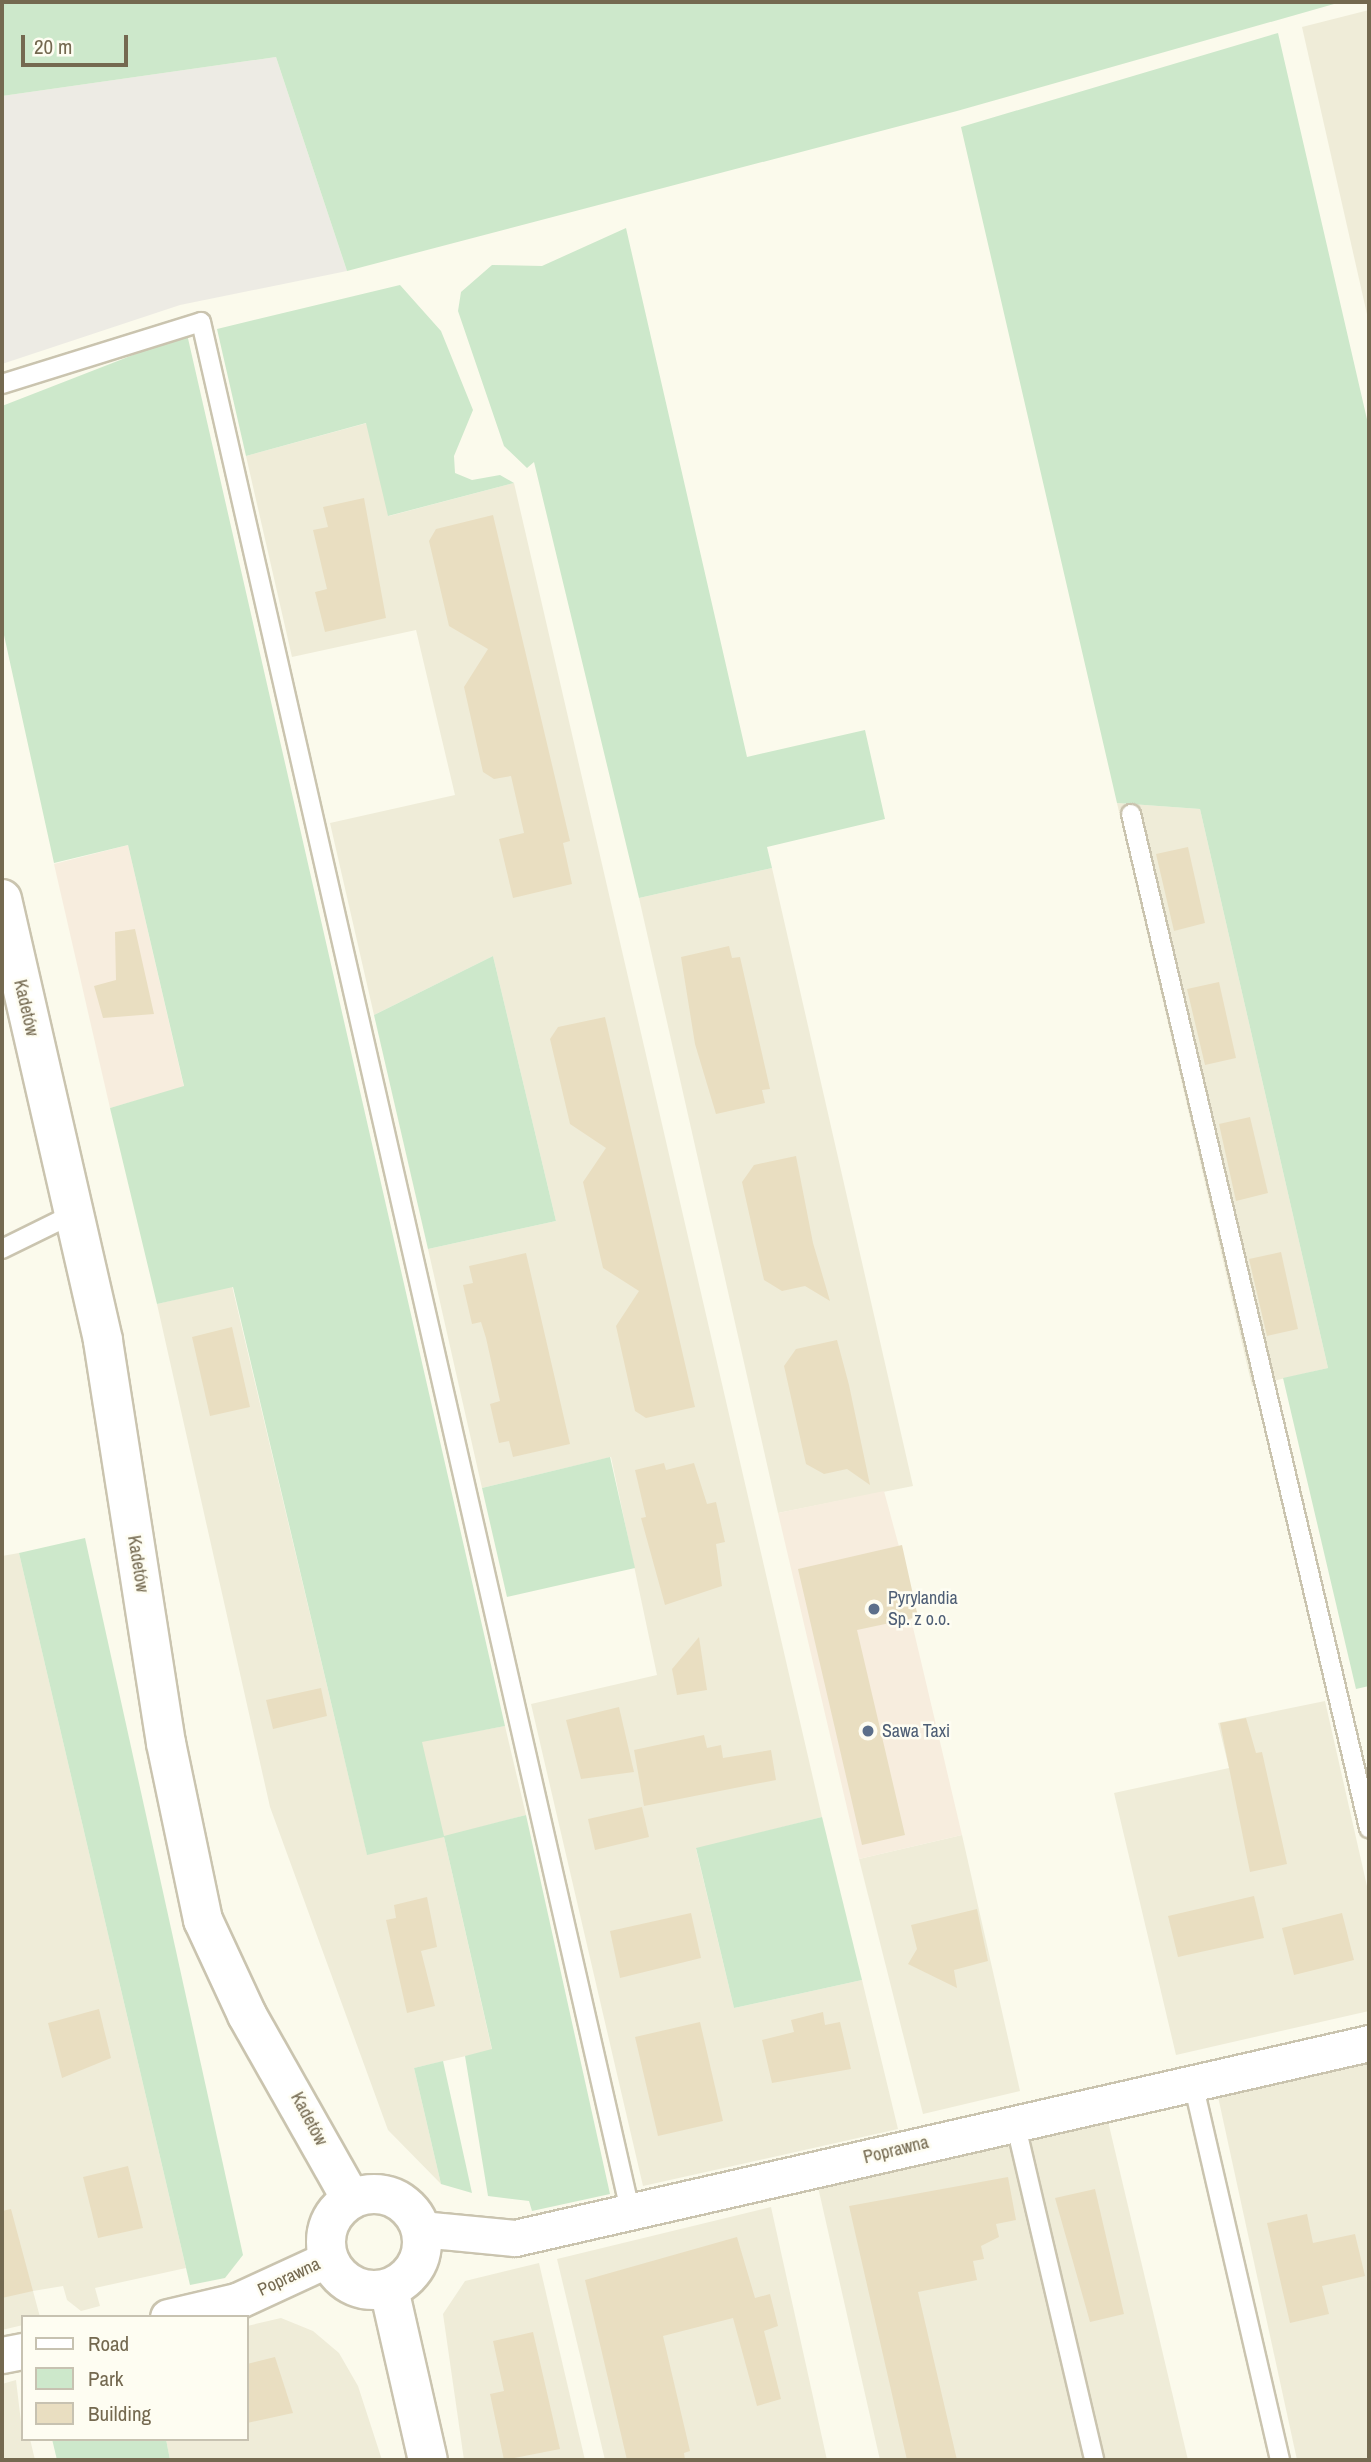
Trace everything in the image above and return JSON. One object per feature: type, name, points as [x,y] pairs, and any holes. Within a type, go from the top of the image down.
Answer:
[{"type":"street","name":"Kadetów","points":[[2,899],[103,1342],[166,1743],[203,1920],[247,2015],[351,2199]]},
{"type":"street","name":"Poprawna","points":[[421,2229],[515,2238],[1369,2043]]},
{"type":"street","points":[[368,2194],[401,2202],[421,2229],[417,2265],[389,2289],[346,2283],[328,2259],[326,2231],[351,2199],[368,2194]]},
{"type":"street","name":"Poprawna","points":[[178,2315],[237,2301],[328,2259]]},
{"type":"street","points":[[389,2289],[428,2460]]},
{"type":"street","points":[[2,2356],[21,2351]]},
{"type":"lane","points":[[2,384],[201,322],[630,2211]]},
{"type":"lane","points":[[1131,814],[1369,1828]]},
{"type":"lane","points":[[2,1249],[73,1214]]},
{"type":"lane","points":[[1193,2083],[1280,2460]]},
{"type":"lane","points":[[1014,2122],[1094,2460]]},
{"type":"shaded area","points":[[1369,10],[1369,323],[1302,27]]},
{"type":"shaded area","points":[[276,57],[347,271],[180,305],[2,364],[2,96]]},
{"type":"shaded area","points":[[367,423],[389,516],[514,483],[822,1817],[696,1849],[734,2008],[862,1980],[898,2129],[643,2186],[531,1704],[657,1675],[611,1457],[482,1488],[428,1249],[556,1221],[493,956],[374,1015],[330,823],[455,795],[416,630],[292,657],[246,456]]},
{"type":"shaded area","points":[[1117,803],[1200,809],[1328,1368],[1252,1386]]},
{"type":"shaded area","points":[[128,845],[184,1087],[110,1108],[54,864]]},
{"type":"shaded area","points":[[772,868],[913,1486],[778,1513],[639,898]]},
{"type":"shaded area","points":[[232,1286],[367,1854],[422,1741],[505,1726],[526,1815],[444,1837],[492,2050],[414,2068],[441,2184],[388,2130],[270,1807],[157,1304]]},
{"type":"shaded area","points":[[884,1491],[918,1617],[911,1619],[962,1835],[859,1859],[778,1513]]},
{"type":"shaded area","points":[[19,1553],[186,2268],[95,2288],[100,2306],[81,2311],[67,2300],[63,2286],[33,2291],[39,2315],[21,2315],[21,2325],[2,2330],[2,1556]]},
{"type":"shaded area","points":[[1325,1701],[1369,1895],[1369,2011],[1176,2055],[1114,1793],[1229,1768],[1218,1723]]},
{"type":"shaded area","points":[[962,1835],[1020,2091],[923,2114],[859,1859]]},
{"type":"shaded area","points":[[1369,2057],[1369,2460],[1297,2460],[1217,2092]]},
{"type":"shaded area","points":[[1107,2117],[1188,2460],[880,2460],[818,2187]]},
{"type":"shaded area","points":[[771,2207],[827,2460],[605,2460],[557,2259]]},
{"type":"shaded area","points":[[539,2263],[585,2460],[464,2460],[443,2314],[465,2281]]},
{"type":"shaded area","points":[[281,2318],[313,2331],[339,2353],[358,2386],[382,2460],[170,2460],[166,2441],[248,2441],[248,2326]]},
{"type":"shaded area","points":[[16,2380],[21,2441],[30,2441],[35,2460],[2,2460],[2,2384]]},
{"type":"green space","points":[[2,2],[1341,2],[957,111],[347,271],[276,57],[2,96]]},
{"type":"green space","points":[[1278,33],[1369,428],[1369,1686],[1356,1689],[1283,1378],[1328,1368],[1200,809],[1117,803],[961,127]]},
{"type":"green space","points":[[626,228],[747,757],[865,730],[885,819],[767,847],[772,868],[639,898],[534,462],[527,468],[504,446],[458,311],[461,292],[492,265],[542,266]]},
{"type":"green space","points":[[400,285],[441,331],[473,410],[454,456],[455,473],[472,480],[500,475],[514,483],[388,516],[366,423],[246,456],[217,329]]},
{"type":"green space","points":[[187,334],[505,1726],[422,1742],[444,1836],[526,1815],[610,2194],[532,2211],[529,2201],[488,2196],[465,2056],[492,2049],[444,1837],[367,1855],[233,1287],[157,1304],[110,1108],[184,1086],[128,845],[54,863],[2,626],[2,406]]},
{"type":"green space","points":[[493,956],[556,1221],[428,1249],[374,1015]]},
{"type":"green space","points":[[610,1457],[635,1568],[507,1597],[482,1488]]},
{"type":"green space","points":[[85,1538],[243,2255],[225,2278],[190,2285],[19,1553]]},
{"type":"green space","points":[[822,1817],[862,1980],[734,2008],[696,1848]]},
{"type":"green space","points":[[443,2061],[472,2193],[441,2184],[414,2068]]},
{"type":"green space","points":[[52,2441],[166,2441],[170,2460],[57,2460]]},
{"type":"building","points":[[364,498],[386,618],[325,632],[315,592],[327,589],[313,530],[328,527],[323,507]]},
{"type":"building","points":[[493,515],[570,841],[563,843],[572,884],[513,898],[499,839],[524,833],[511,776],[494,779],[483,772],[464,687],[488,649],[449,626],[429,541],[436,529]]},
{"type":"building","points":[[1188,847],[1205,923],[1174,931],[1156,854]]},
{"type":"building","points":[[135,929],[154,1014],[103,1018],[94,986],[116,980],[115,932]]},
{"type":"building","points":[[729,946],[732,958],[740,957],[770,1089],[762,1090],[765,1103],[716,1114],[695,1044],[681,957]]},
{"type":"building","points":[[1219,982],[1236,1058],[1205,1065],[1187,989]]},
{"type":"building","points":[[605,1017],[695,1407],[646,1418],[635,1411],[616,1326],[639,1291],[603,1268],[583,1182],[606,1148],[570,1124],[550,1039],[558,1027]]},
{"type":"building","points":[[1250,1117],[1268,1193],[1236,1201],[1219,1124]]},
{"type":"building","points":[[796,1156],[813,1243],[830,1301],[805,1286],[782,1291],[764,1280],[742,1182],[754,1165]]},
{"type":"building","points":[[1281,1252],[1298,1329],[1267,1336],[1249,1259]]},
{"type":"building","points":[[526,1253],[570,1444],[513,1457],[509,1441],[499,1443],[490,1404],[500,1401],[486,1338],[481,1322],[472,1324],[463,1285],[473,1283],[469,1266]]},
{"type":"building","points":[[232,1327],[250,1407],[210,1416],[192,1337]]},
{"type":"building","points":[[837,1340],[870,1485],[847,1469],[824,1474],[806,1464],[784,1366],[796,1349]]},
{"type":"building","points":[[664,1463],[666,1470],[694,1463],[707,1504],[716,1502],[725,1542],[716,1544],[722,1586],[665,1605],[641,1518],[646,1517],[635,1470]]},
{"type":"building","points":[[902,1545],[918,1617],[857,1630],[905,1835],[862,1845],[798,1569]]},
{"type":"building","points":[[699,1637],[707,1690],[677,1695],[672,1669]]},
{"type":"building","points":[[321,1688],[327,1716],[273,1729],[266,1700]]},
{"type":"building","points":[[619,1707],[634,1772],[581,1779],[566,1720]]},
{"type":"building","points":[[1246,1718],[1256,1753],[1262,1752],[1287,1864],[1250,1872],[1220,1723]]},
{"type":"building","points":[[704,1735],[707,1748],[721,1745],[723,1758],[771,1750],[776,1780],[644,1806],[634,1750]]},
{"type":"building","points":[[642,1807],[649,1837],[595,1850],[588,1819]]},
{"type":"building","points":[[1254,1896],[1264,1938],[1178,1957],[1168,1916]]},
{"type":"building","points":[[427,1897],[437,1947],[421,1951],[435,2006],[407,2013],[386,1920],[396,1918],[394,1905]]},
{"type":"building","points":[[977,1909],[988,1961],[954,1970],[957,1988],[908,1964],[917,1949],[911,1925]]},
{"type":"building","points":[[691,1913],[701,1958],[620,1978],[610,1931]]},
{"type":"building","points":[[1342,1913],[1354,1960],[1294,1975],[1282,1928]]},
{"type":"building","points":[[99,2009],[111,2058],[62,2078],[48,2023]]},
{"type":"building","points":[[823,2012],[825,2025],[840,2022],[851,2069],[772,2083],[762,2040],[794,2032],[791,2020]]},
{"type":"building","points":[[700,2022],[723,2121],[658,2136],[635,2037]]},
{"type":"building","points":[[128,2166],[143,2228],[98,2238],[83,2177]]},
{"type":"building","points":[[1008,2177],[1016,2220],[996,2224],[999,2237],[981,2246],[984,2259],[973,2261],[977,2280],[918,2292],[957,2460],[907,2460],[849,2206]]},
{"type":"building","points":[[1095,2189],[1124,2314],[1090,2322],[1055,2198]]},
{"type":"building","points":[[11,2209],[33,2291],[2,2298],[2,2211]]},
{"type":"building","points":[[1307,2214],[1313,2243],[1355,2234],[1365,2276],[1322,2286],[1329,2314],[1290,2323],[1267,2223]]},
{"type":"building","points":[[737,2237],[755,2298],[770,2294],[778,2326],[764,2331],[781,2399],[757,2406],[733,2318],[663,2336],[690,2451],[684,2453],[685,2460],[627,2460],[585,2280]]},
{"type":"building","points":[[533,2332],[560,2449],[504,2460],[490,2394],[504,2391],[493,2341]]},
{"type":"building","points":[[275,2357],[293,2413],[248,2423],[248,2364]]},
{"type":"place","name":"Pyrylandia Sp. z o.o.","points":[[874,1609]]},
{"type":"place","name":"Sawa Taxi","points":[[868,1731]]}]
